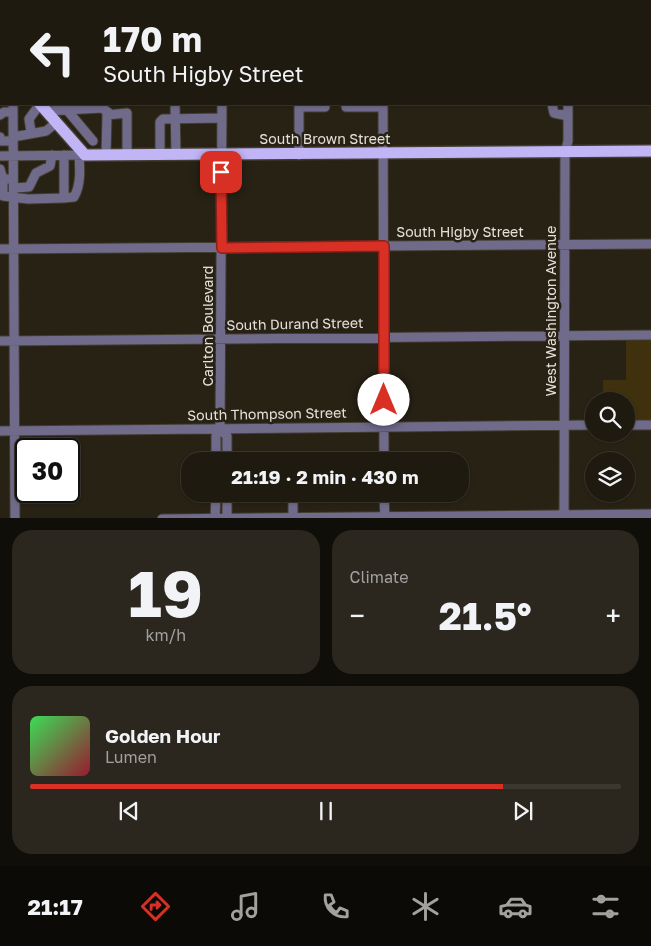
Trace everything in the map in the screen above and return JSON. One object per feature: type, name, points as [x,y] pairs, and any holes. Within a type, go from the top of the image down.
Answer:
[{"type":"main road","points":[[44,106],[82,155]]},
{"type":"main road","name":"South Brown Street","points":[[82,155],[651,151]]},
{"type":"street","points":[[175,105],[177,118],[176,155]]},
{"type":"street","name":"Carlton Boulevard","points":[[216,452],[216,436],[220,429],[222,338],[222,105]]},
{"type":"street","points":[[299,154],[299,105],[325,107]]},
{"type":"street","points":[[346,107],[383,105],[384,452]]},
{"type":"street","points":[[552,105],[554,113],[568,116]]},
{"type":"street","name":"West Washington Avenue","points":[[564,517],[565,153],[568,141],[568,105]]},
{"type":"street","points":[[31,132],[31,114],[44,106],[67,110],[102,108],[109,113],[127,113],[127,155]]},
{"type":"street","points":[[0,115],[13,108],[16,518]]},
{"type":"street","points":[[67,110],[93,141]]},
{"type":"street","points":[[106,155],[106,121],[109,113]]},
{"type":"street","points":[[160,155],[160,122],[167,118],[222,118]]},
{"type":"street","points":[[0,137],[0,142],[13,139],[31,132],[47,130],[56,123]]},
{"type":"street","points":[[65,133],[80,125]]},
{"type":"street","points":[[64,155],[64,198]]},
{"type":"street","points":[[0,169],[3,179],[2,196],[28,199],[72,198],[77,192],[82,155]]},
{"type":"street","name":"South Brown Street","points":[[0,156],[82,155]]},
{"type":"street","points":[[28,199],[28,188],[36,173],[50,166],[52,156]]},
{"type":"street","points":[[3,179],[28,188]]},
{"type":"street","name":"South Higby Street","points":[[0,249],[651,244]]},
{"type":"street","name":"South Durand Street","points":[[0,341],[651,335]]},
{"type":"street","points":[[635,425],[651,424]]},
{"type":"street","name":"South Thompson Street","points":[[0,430],[585,425]]},
{"type":"street","name":"Carlton Boulevard","points":[[220,429],[227,436],[227,452]]},
{"type":"street","points":[[215,518],[216,502]]},
{"type":"street","points":[[227,502],[227,518]]},
{"type":"street","points":[[293,502],[293,518]]},
{"type":"street","points":[[384,502],[385,518]]},
{"type":"street","points":[[162,518],[564,517],[651,514]]},
{"type":"shaded area","points":[[626,339],[651,339],[651,421],[635,422],[635,392],[603,392],[603,380],[626,380]]},
{"type":"route","points":[[221,172],[222,248],[384,246],[384,400]]}]
